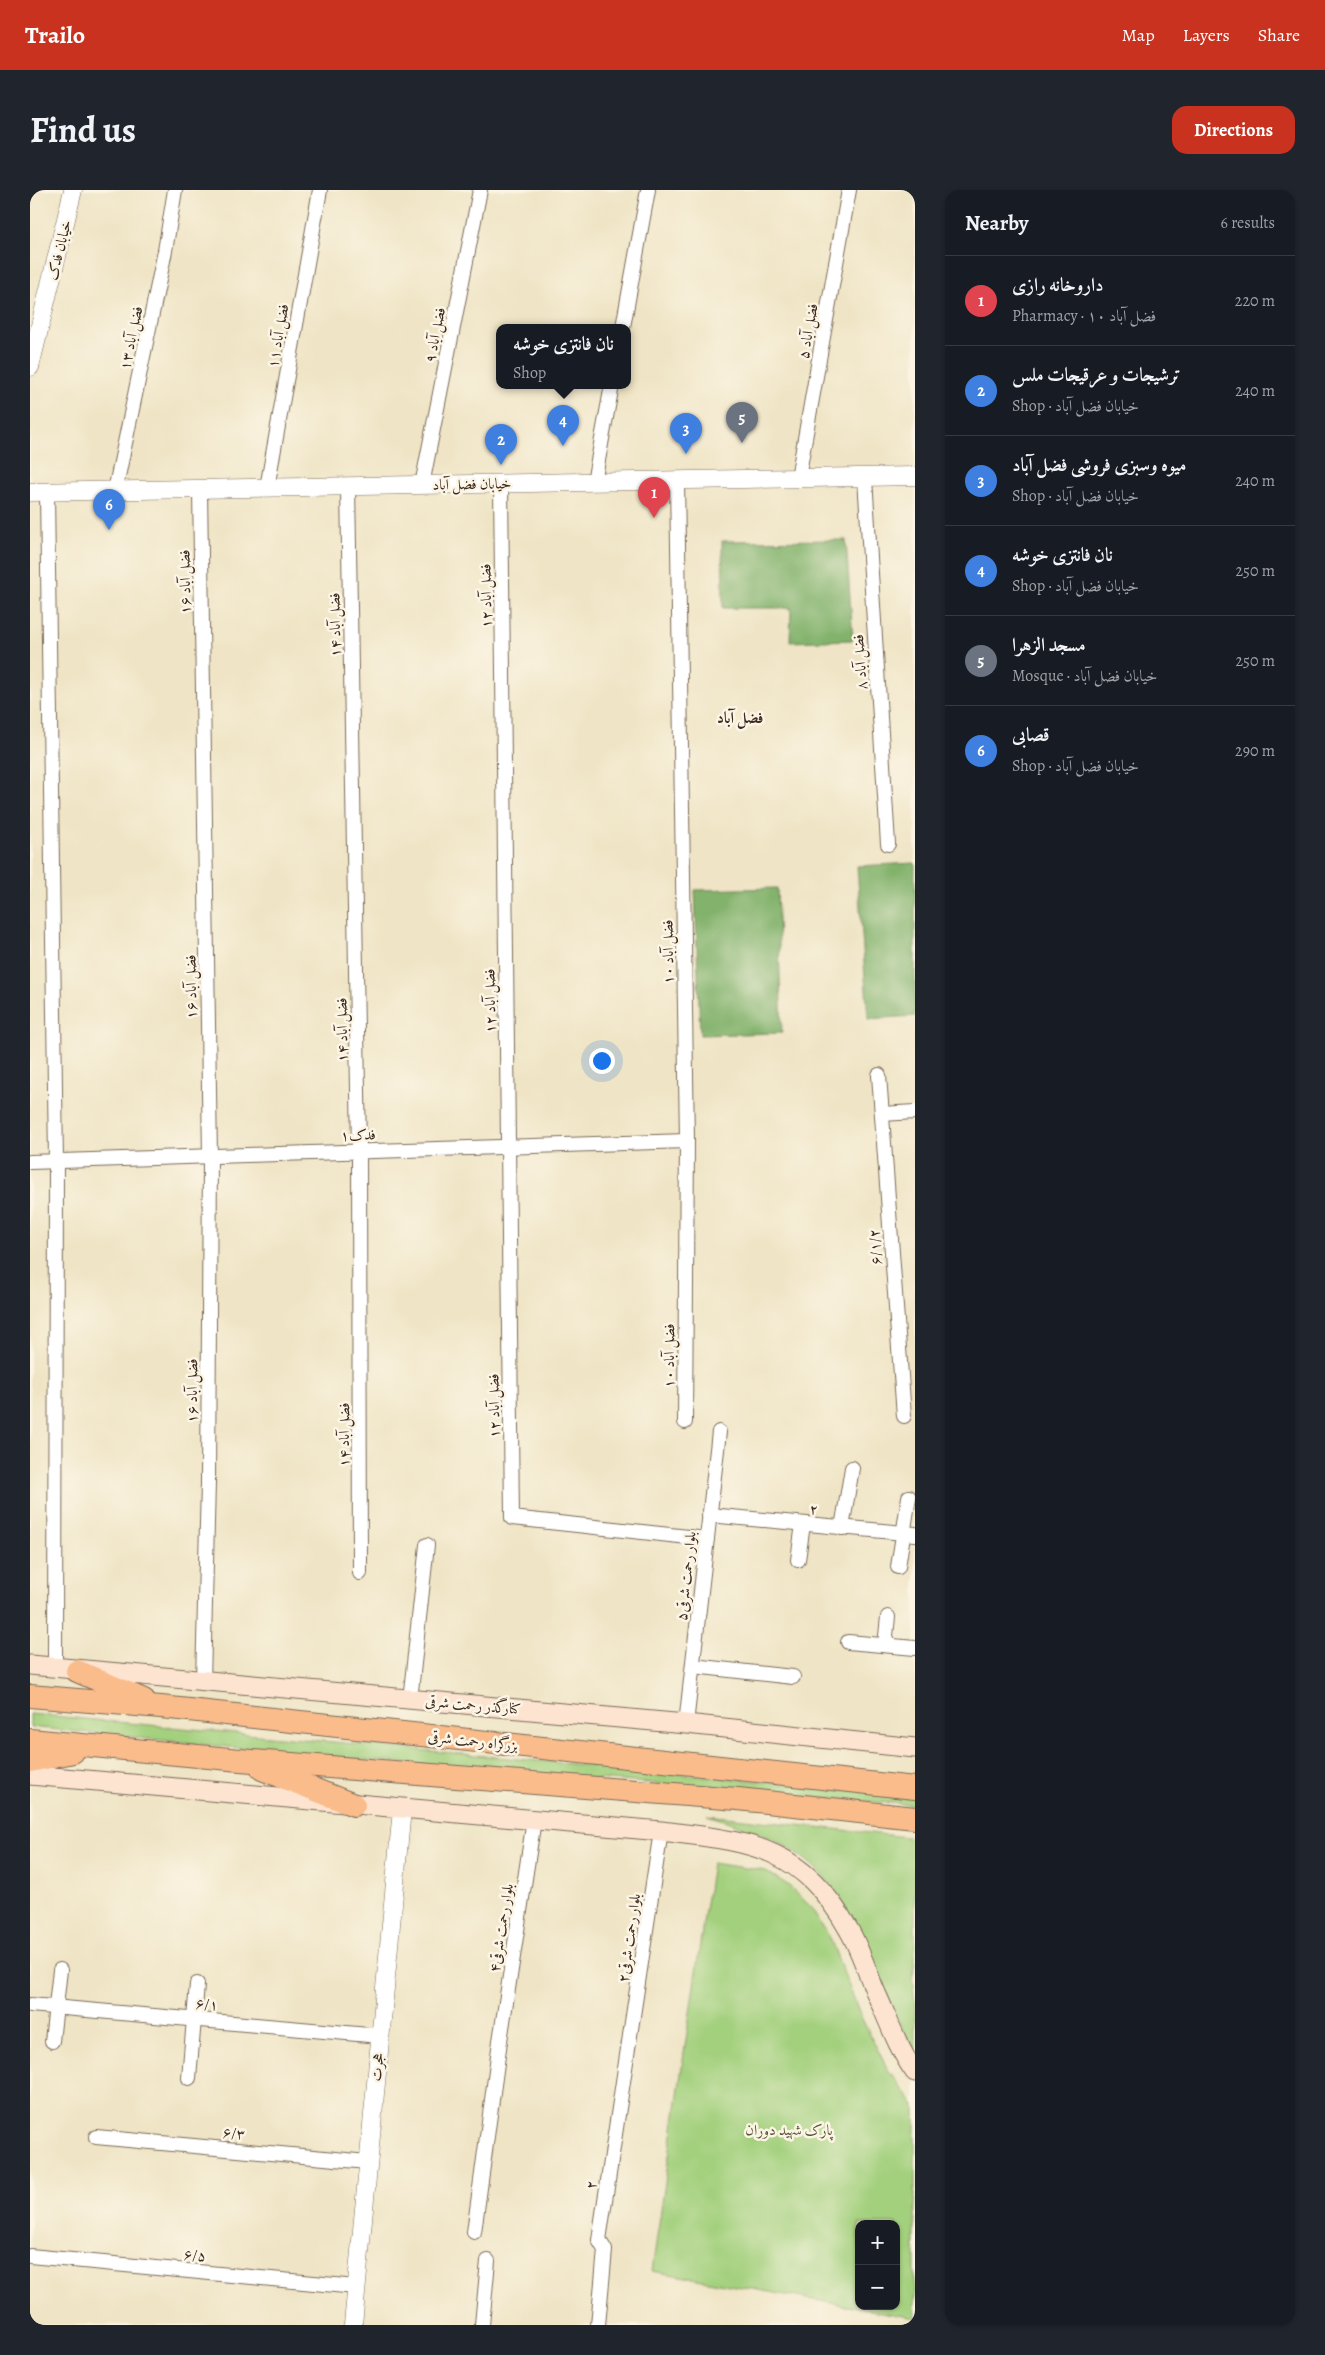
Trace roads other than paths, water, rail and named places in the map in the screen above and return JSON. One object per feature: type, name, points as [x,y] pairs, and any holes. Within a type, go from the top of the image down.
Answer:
[{"type":"highway","points":[[77,1671],[161,1707]]},
{"type":"highway","name":"بزرگراه رحمت شرقی","points":[[30,1696],[161,1707],[915,1788]]},
{"type":"highway","points":[[30,1740],[95,1748],[728,1798],[915,1818]]},
{"type":"highway","points":[[30,1761],[95,1748]]},
{"type":"highway","points":[[240,1760],[354,1805]]},
{"type":"main road","name":"کنارگذر رحمت شرقی","points":[[30,1665],[54,1669],[686,1724],[915,1748]]},
{"type":"main road","points":[[30,1776],[661,1832],[736,1840],[758,1846],[778,1854],[807,1874],[849,1930],[886,2016],[915,2072]]},
{"type":"street","name":"خیابان فدک","points":[[30,367],[73,190]]},
{"type":"street","name":"فضل آباد ۱۳","points":[[115,492],[165,251],[175,190]]},
{"type":"street","name":"فضل آباد ۱۱","points":[[267,488],[320,190]]},
{"type":"street","name":"فضل آباد ۹","points":[[422,485],[480,190]]},
{"type":"street","points":[[624,324],[648,190]]},
{"type":"street","name":"فضل آباد ۵","points":[[798,478],[849,190]]},
{"type":"street","points":[[594,482],[611,389]]},
{"type":"street","name":"خیابان فضل آباد","points":[[39,493],[915,476]]},
{"type":"street","name":"فضل آباد ۸","points":[[865,478],[888,844]]},
{"type":"street","name":"فضل آباد ۱۰","points":[[677,480],[687,1142],[685,1422]]},
{"type":"street","name":"فضل آباد ۱۲","points":[[501,484],[512,1518],[707,1539]]},
{"type":"street","name":"فضل آباد ۱۴","points":[[348,487],[359,1151],[360,1573]]},
{"type":"street","name":"فضل آباد ۱۶","points":[[200,490],[210,1157],[208,1483],[203,1682]]},
{"type":"street","points":[[39,493],[56,1162],[54,1669]]},
{"type":"street","name":"۶/۱/۲","points":[[879,1075],[904,1416]]},
{"type":"street","points":[[882,1114],[915,1112]]},
{"type":"street","name":"فدک۱","points":[[30,1162],[687,1142]]},
{"type":"street","name":"۵بلوار رحمت شرقی","points":[[686,1724],[719,1432]]},
{"type":"street","points":[[842,1528],[852,1468]]},
{"type":"street","points":[[898,1567],[909,1534],[909,1498]]},
{"type":"street","name":"۲","points":[[710,1515],[909,1534]]},
{"type":"street","points":[[798,1560],[803,1524]]},
{"type":"street","points":[[410,1700],[427,1545]]},
{"type":"street","points":[[885,1645],[888,1617]]},
{"type":"street","points":[[848,1642],[915,1648]]},
{"type":"street","points":[[693,1666],[793,1677]]},
{"type":"street","name":"هجرت","points":[[353,2325],[402,1809]]},
{"type":"street","name":"بلوار رحمت شرقی۴","points":[[474,2232],[500,2041],[534,1820]]},
{"type":"street","name":"بلوار رحمت شرقی۲","points":[[629,2050],[661,1832]]},
{"type":"street","points":[[52,2041],[60,1970]]},
{"type":"street","points":[[189,2078],[197,1984]]},
{"type":"street","name":"۶/۱","points":[[30,2005],[380,2036]]},
{"type":"street","name":"۲","points":[[598,2325],[605,2250],[598,2240],[629,2050]]},
{"type":"street","name":"۶/۳","points":[[96,2137],[368,2162]]},
{"type":"street","name":"۶/۵","points":[[30,2256],[356,2287]]},
{"type":"street","points":[[482,2325],[488,2261]]},
{"type":"place","name":"مسجد الزهرا","points":[[742,443]]},
{"type":"place","name":"نان فانتزی خوشه","points":[[563,446]]},
{"type":"place","name":"میوه وسبزی فروشی فضل آباد","points":[[686,454]]},
{"type":"place","name":"ترشیجات و عرقیجات ملس","points":[[501,465]]},
{"type":"place","name":"داروخانه رازی","points":[[654,518]]},
{"type":"place","name":"قصابی","points":[[109,530]]},
{"type":"district","name":"فضل آباد","points":[[740,718]]},
{"type":"park label","name":"پارک شهید دوران","points":[[789,2130]]}]
